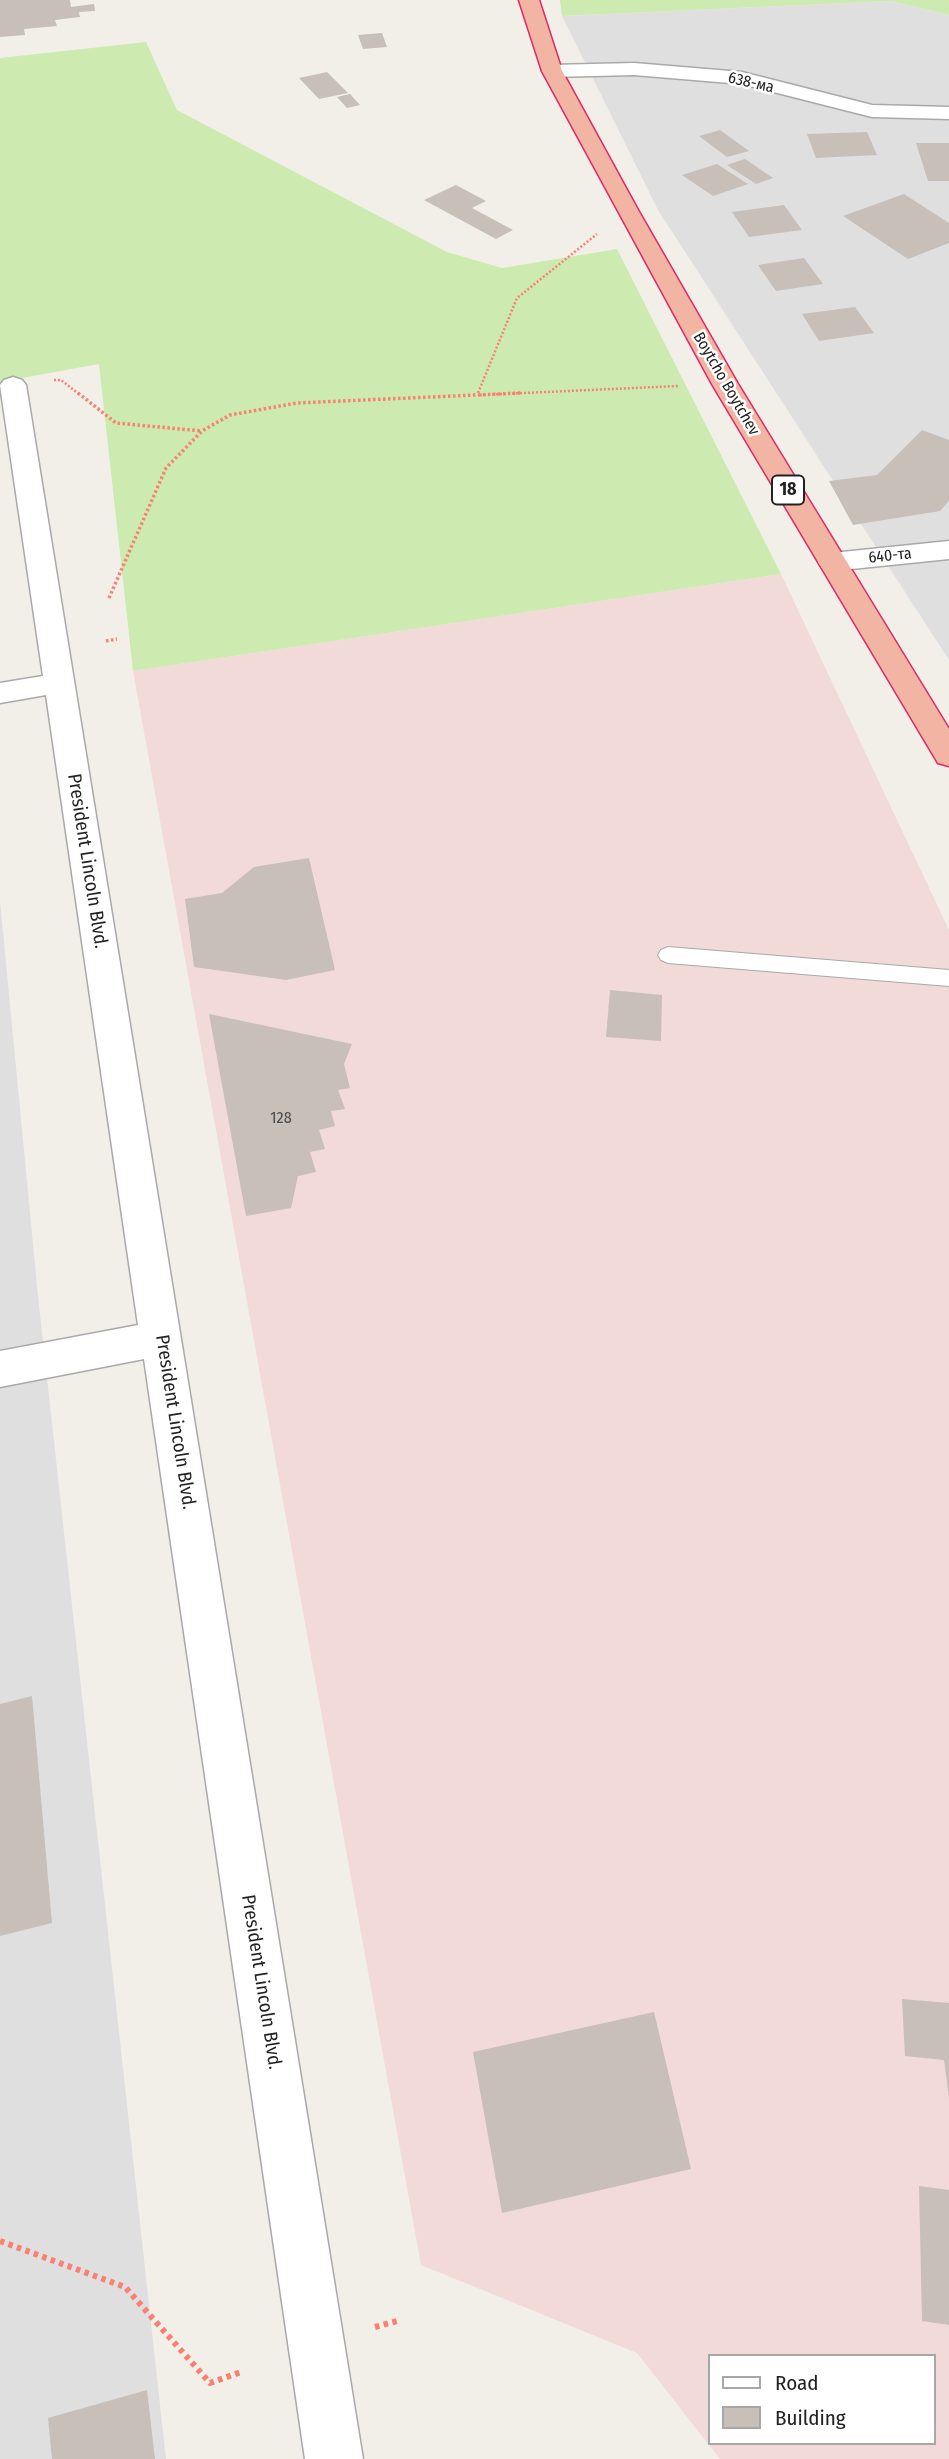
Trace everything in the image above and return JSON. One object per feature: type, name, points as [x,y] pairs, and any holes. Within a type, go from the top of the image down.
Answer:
[{"type":"highway","name":"Boytcho Boytchev","points":[[529,0],[552,71],[627,210],[725,384],[949,755]]},
{"type":"street","name":"638-ма","points":[[552,71],[634,69],[730,77],[872,111],[949,113]]},
{"type":"street","name":"President Lincoln Blvd.","points":[[13,385],[334,2459]]},
{"type":"street","name":"640-та","points":[[832,562],[949,550]]},
{"type":"street","points":[[0,693],[60,683]]},
{"type":"street","points":[[0,1369],[162,1338]]},
{"type":"lane","points":[[668,955],[949,978]]},
{"type":"path","points":[[478,393],[517,298],[627,210]]},
{"type":"path","points":[[13,385],[61,380],[116,423],[202,431]]},
{"type":"path","points":[[109,597],[166,468],[202,431],[230,415],[297,403],[725,384]]},
{"type":"path","points":[[106,640],[117,639]]},
{"type":"path","points":[[0,2241],[125,2287],[210,2383],[241,2372]]},
{"type":"path","points":[[375,2327],[397,2321]]},
{"type":"shaded area","points":[[890,1],[949,15],[949,660],[658,210],[562,16]]},
{"type":"shaded area","points":[[781,574],[949,930],[949,2459],[720,2459],[709,2445],[935,2445],[935,2354],[708,2354],[708,2444],[637,2353],[421,2265],[133,671]]},
{"type":"shaded area","points":[[0,901],[38,1296],[166,2459],[0,2459]]},
{"type":"green space","points":[[560,0],[949,0],[949,15],[890,1],[562,16]]},
{"type":"green space","points":[[146,42],[177,110],[447,252],[502,268],[617,249],[781,574],[133,671],[99,364],[0,382],[0,58]]},
{"type":"building","points":[[0,0],[70,0],[71,7],[94,4],[95,11],[79,12],[80,17],[55,20],[57,26],[24,29],[25,35],[0,37]]},
{"type":"building","points":[[382,33],[387,47],[363,49],[358,35]]},
{"type":"building","points":[[327,72],[348,93],[319,99],[299,78]]},
{"type":"building","points":[[350,94],[360,105],[347,108],[337,97]]},
{"type":"building","points":[[720,130],[749,151],[727,157],[699,136]]},
{"type":"building","points":[[867,132],[877,155],[816,158],[807,134]]},
{"type":"building","points":[[916,143],[949,143],[949,181],[928,181]]},
{"type":"building","points":[[745,159],[773,178],[756,184],[727,165]]},
{"type":"building","points":[[717,164],[748,184],[713,196],[682,175]]},
{"type":"building","points":[[456,185],[486,201],[472,208],[513,230],[496,239],[424,200]]},
{"type":"building","points":[[904,194],[949,223],[949,243],[908,259],[843,216]]},
{"type":"building","points":[[784,205],[802,230],[749,237],[732,212]]},
{"type":"building","points":[[804,258],[823,284],[776,291],[758,265]]},
{"type":"building","points":[[855,307],[874,333],[819,341],[802,314]]},
{"type":"building","points":[[922,430],[949,440],[949,501],[940,511],[853,525],[829,481],[877,475]]},
{"type":"building","points":[[309,858],[335,970],[286,980],[194,967],[185,899],[222,893],[254,867]]},
{"type":"building","points":[[610,990],[662,995],[661,1041],[606,1037]]},
{"type":"building","points":[[209,1014],[352,1044],[344,1064],[350,1088],[338,1090],[345,1109],[331,1111],[335,1126],[319,1130],[325,1149],[310,1152],[316,1172],[298,1176],[291,1208],[246,1216]]},
{"type":"building","points":[[32,1696],[52,1923],[0,1936],[0,1704]]},
{"type":"building","points":[[902,1999],[949,2003],[949,2097],[944,2060],[905,2056]]},
{"type":"building","points":[[654,2012],[691,2169],[502,2213],[473,2052]]},
{"type":"building","points":[[919,2186],[949,2190],[949,2325],[922,2321]]},
{"type":"building","points":[[147,2390],[155,2459],[52,2459],[48,2418]]}]
